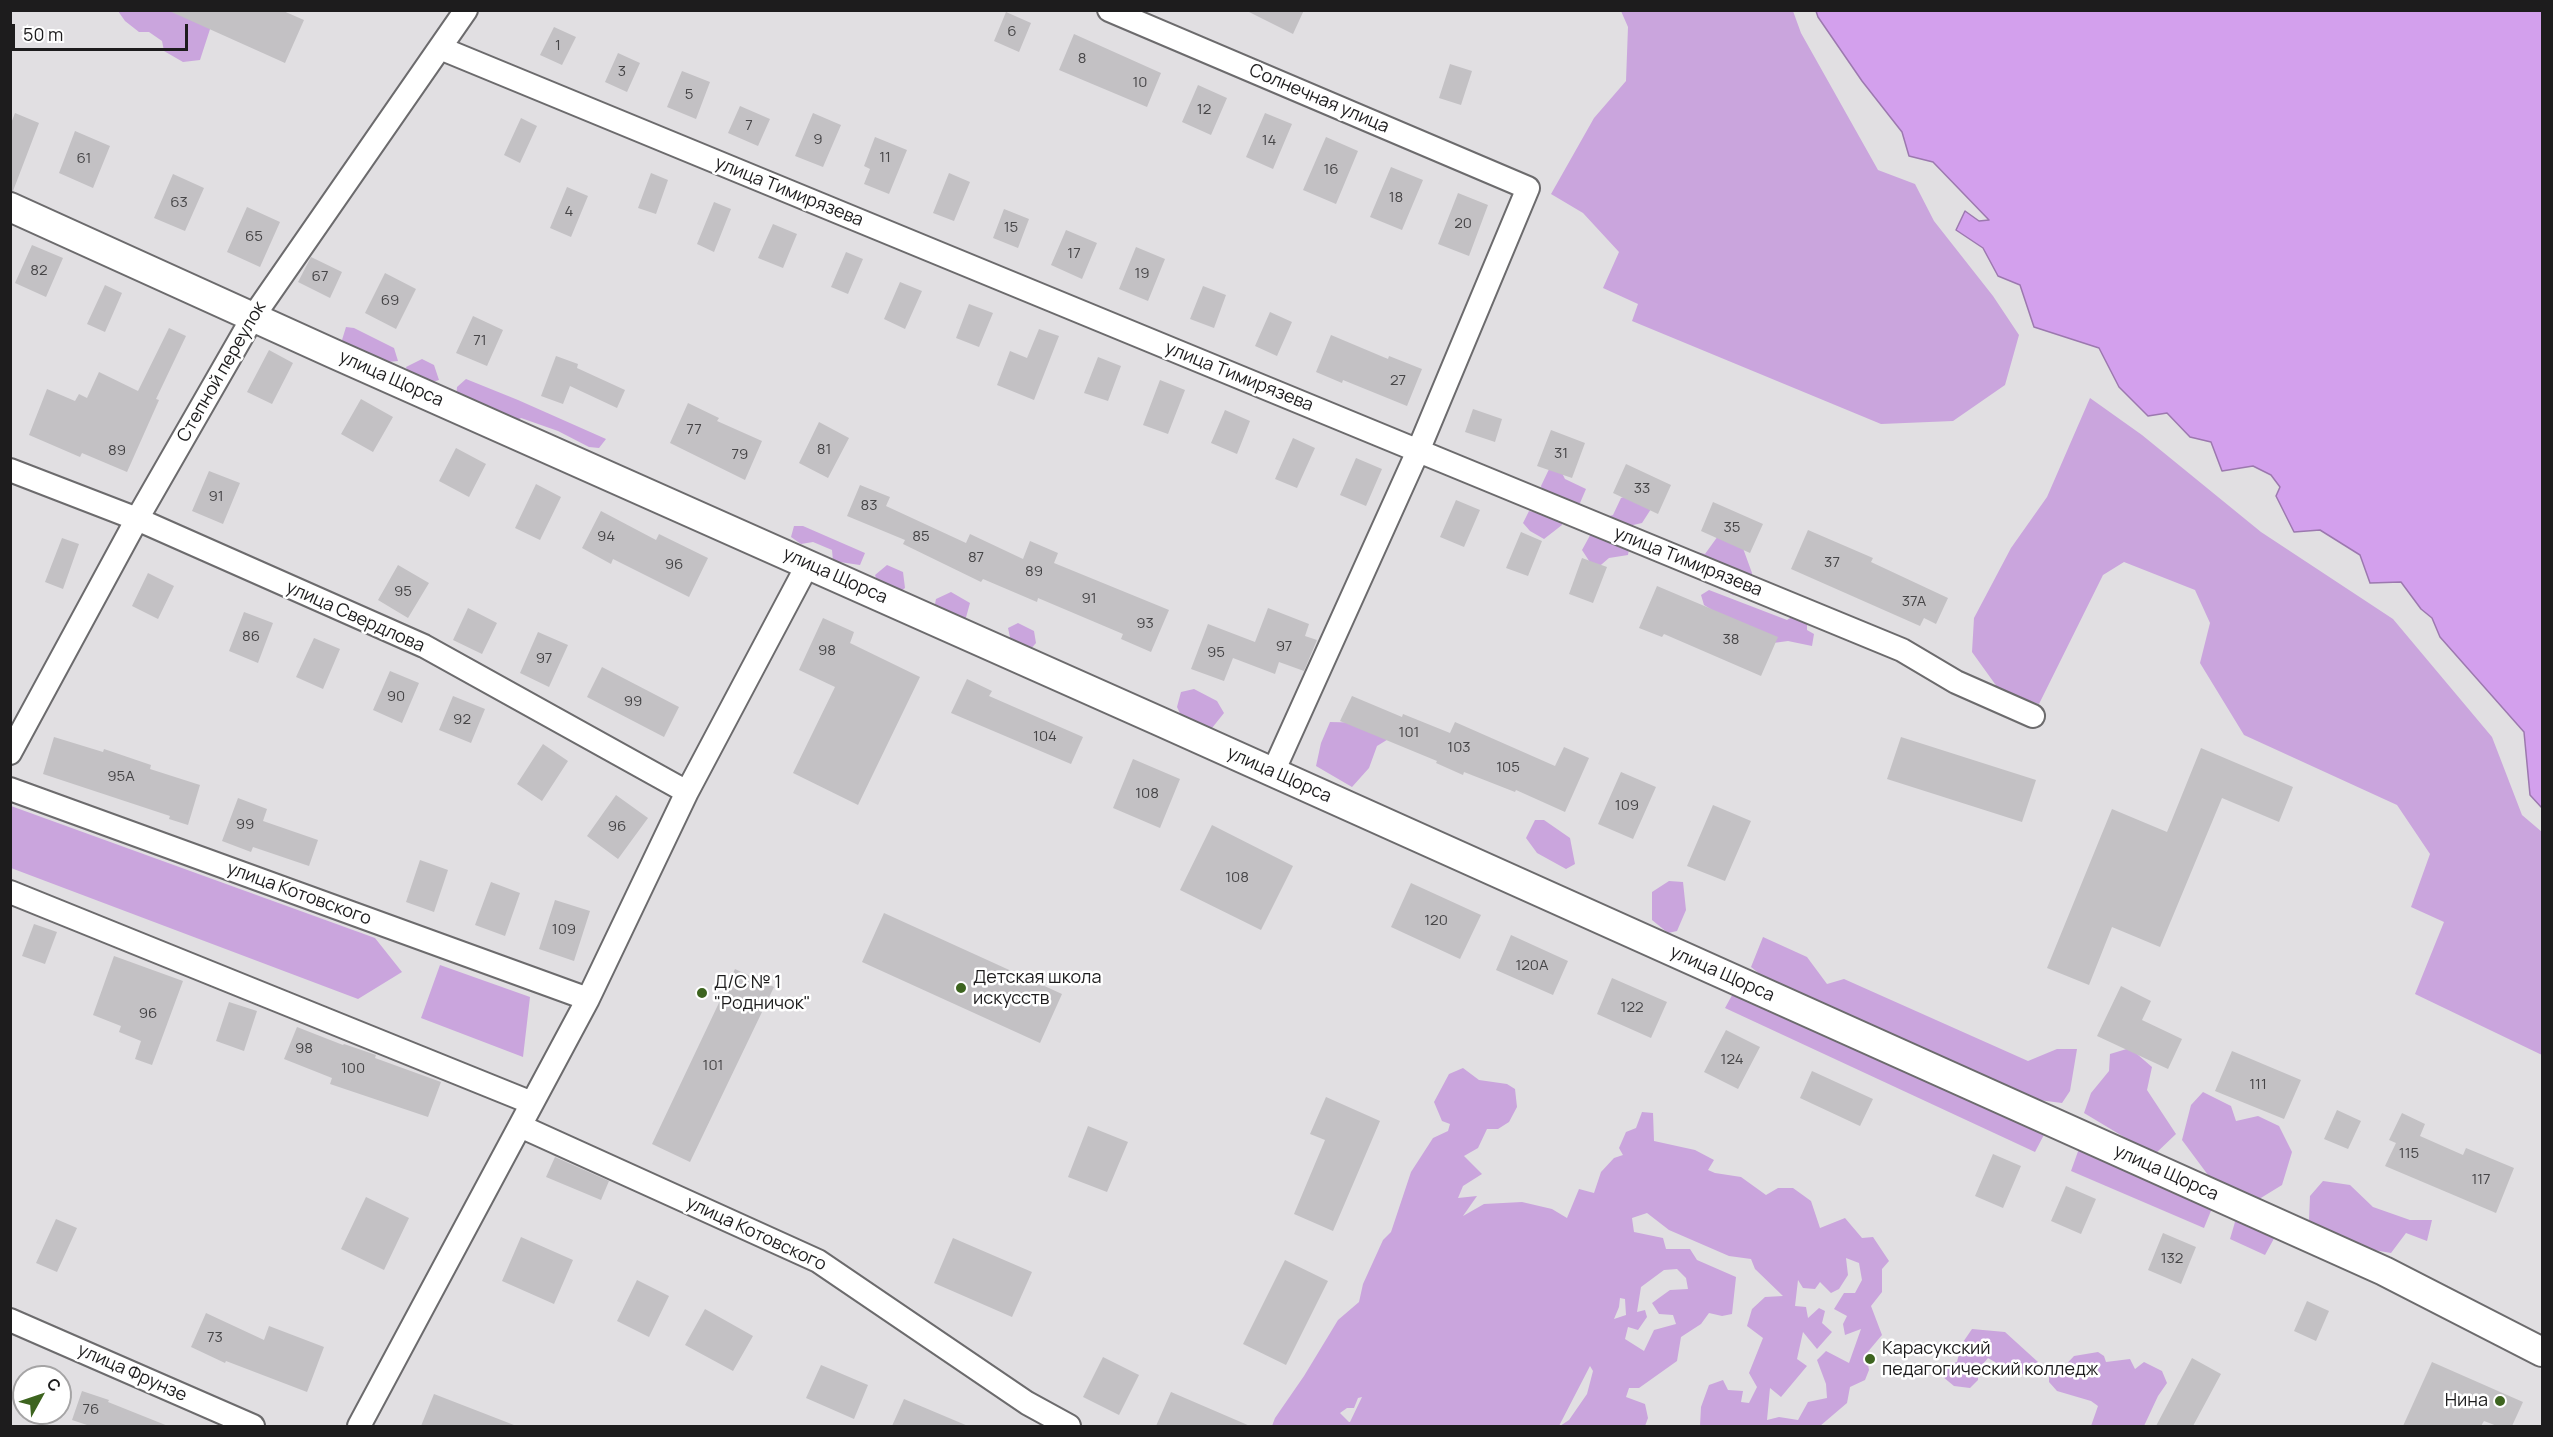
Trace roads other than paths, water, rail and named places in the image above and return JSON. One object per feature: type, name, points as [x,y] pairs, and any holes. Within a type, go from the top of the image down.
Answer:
[{"type":"street","name":"Степной переулок","points":[[10,753],[137,519],[253,317],[466,10]]},
{"type":"street","name":"Солнечная улица","points":[[1109,10],[1528,188],[1418,451]]},
{"type":"street","name":"улица Тимирязева","points":[[440,48],[1902,651],[1956,682],[2033,716]]},
{"type":"street","name":"улица Щорса","points":[[10,207],[2374,1266],[2542,1352]]},
{"type":"street","points":[[1273,772],[1418,451]]},
{"type":"street","name":"улица Свердлова","points":[[10,470],[137,519],[423,646],[687,792]]},
{"type":"street","points":[[359,1426],[588,999],[687,792],[808,564]]},
{"type":"street","name":"улица Котовского","points":[[10,789],[588,999]]},
{"type":"street","points":[[10,891],[532,1103]]},
{"type":"street","name":"улица Котовского","points":[[520,1126],[818,1261],[1027,1403],[1069,1426]]},
{"type":"street","name":"улица Фрунзе","points":[[10,1320],[210,1418],[253,1426]]},
{"type":"place","name":"Детская школа искусств","points":[[961,988]]},
{"type":"place","name":"Д/С № 1 \"Родничок\"","points":[[702,993]]},
{"type":"place","name":"Карасукский педагогический колледж","points":[[1870,1359]]},
{"type":"place","name":"Нина","points":[[2500,1401]]}]
